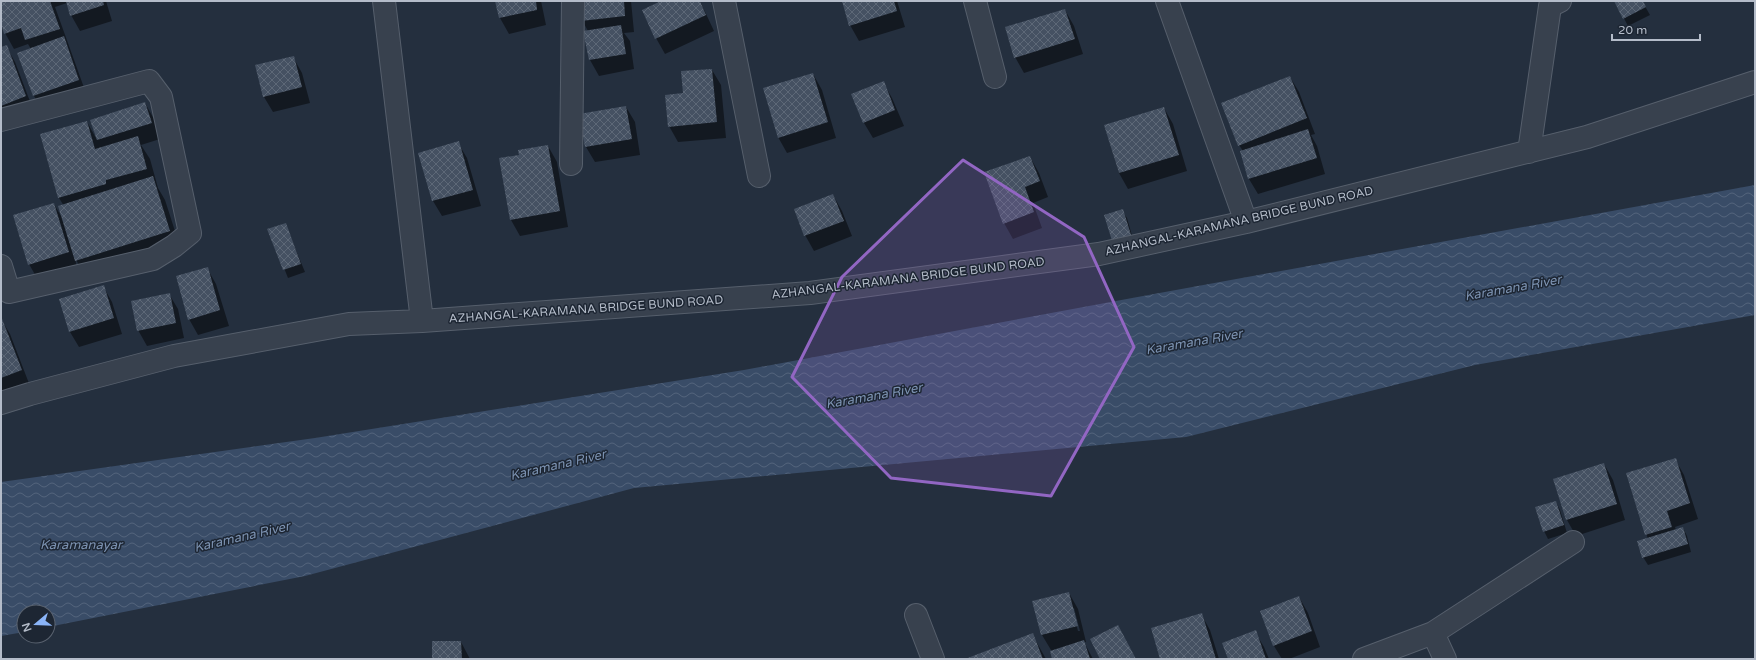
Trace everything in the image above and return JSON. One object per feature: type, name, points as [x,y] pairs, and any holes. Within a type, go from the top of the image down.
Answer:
[{"type":"street","points":[[384,1],[422,321]]},
{"type":"street","points":[[571,164],[573,1]]},
{"type":"street","points":[[724,1],[759,176]]},
{"type":"street","points":[[975,1],[995,77]]},
{"type":"street","points":[[1167,1],[1246,222]]},
{"type":"street","points":[[1529,152],[1550,6],[1560,1]]},
{"type":"street","points":[[1,120],[149,81],[161,97],[190,233],[174,246],[153,259],[5,293],[1,266]]},
{"type":"street","name":"AZHANGAL-KARAMANA BRIDGE BUND ROAD","points":[[1,403],[174,356],[349,324],[422,321],[810,293],[1099,254],[1246,222],[1587,137],[1755,82]]},
{"type":"street","points":[[1364,659],[1432,633],[1573,542]]},
{"type":"street","points":[[916,615],[933,659]]},
{"type":"street","points":[[1432,633],[1445,659]]},
{"type":"highlighted area","points":[[963,160],[1084,237],[1134,347],[1051,496],[891,478],[792,377],[842,277]]},
{"type":"water","name":"Karamanayar","points":[[1755,185],[1755,315],[1475,365],[1186,437],[634,488],[305,576],[56,625],[56,604],[16,604],[16,633],[1,636],[1,482],[315,438],[744,370]]},
{"type":"building","points":[[1,1],[50,1],[60,29],[25,40],[21,28],[4,34],[1,23]]},
{"type":"building","points":[[66,1],[103,1],[104,5],[70,16]]},
{"type":"building","points":[[495,1],[536,1],[537,10],[499,18]]},
{"type":"building","points":[[579,1],[624,1],[625,16],[581,21]]},
{"type":"building","points":[[661,1],[700,1],[706,15],[655,39],[642,10]]},
{"type":"building","points":[[842,1],[894,1],[897,11],[849,26]]},
{"type":"building","points":[[1614,1],[1643,1],[1646,7],[1623,19]]},
{"type":"building","points":[[1065,9],[1075,39],[1014,58],[1005,27]]},
{"type":"building","points":[[621,25],[626,54],[589,60],[583,31]]},
{"type":"building","points":[[64,36],[79,80],[33,96],[17,53]]},
{"type":"building","points":[[7,45],[26,96],[1,106],[1,47]]},
{"type":"building","points":[[294,56],[302,87],[263,97],[255,65]]},
{"type":"building","points":[[712,69],[717,122],[668,127],[665,95],[683,93],[681,71]]},
{"type":"building","points":[[813,73],[828,122],[778,138],[763,88]]},
{"type":"building","points":[[1290,76],[1307,118],[1238,146],[1221,103]]},
{"type":"building","points":[[884,81],[895,110],[863,123],[851,94]]},
{"type":"building","points":[[145,102],[152,123],[97,140],[90,120]]},
{"type":"building","points":[[626,106],[632,139],[585,147],[579,114]]},
{"type":"building","points":[[1164,107],[1179,155],[1119,173],[1104,125]]},
{"type":"building","points":[[87,121],[95,149],[138,136],[147,169],[106,180],[106,184],[58,198],[40,134]]},
{"type":"building","points":[[1308,129],[1317,158],[1248,179],[1240,151]]},
{"type":"building","points":[[459,141],[473,190],[432,201],[418,153]]},
{"type":"building","points":[[548,145],[560,211],[510,220],[499,158],[519,155],[518,150]]},
{"type":"building","points":[[1030,156],[1040,181],[1025,187],[1034,212],[1003,224],[984,172]]},
{"type":"building","points":[[153,176],[170,231],[75,261],[58,206]]},
{"type":"building","points":[[833,194],[844,221],[804,236],[794,209]]},
{"type":"building","points":[[54,203],[69,252],[28,265],[13,215]]},
{"type":"building","points":[[1123,209],[1132,238],[1113,244],[1104,215]]},
{"type":"building","points":[[286,223],[301,264],[283,270],[267,229]]},
{"type":"building","points":[[208,267],[220,310],[188,320],[176,276]]},
{"type":"building","points":[[104,285],[114,318],[69,332],[59,299]]},
{"type":"building","points":[[170,293],[176,323],[137,331],[131,301]]},
{"type":"building","points":[[1,316],[22,370],[1,378]]},
{"type":"building","points":[[1676,458],[1690,503],[1667,511],[1672,527],[1645,535],[1626,473]]},
{"type":"building","points":[[1604,463],[1617,504],[1566,520],[1553,479]]},
{"type":"building","points":[[1556,501],[1564,525],[1543,532],[1535,507]]},
{"type":"building","points":[[1683,527],[1688,544],[1642,558],[1637,541]]},
{"type":"building","points":[[1069,592],[1078,626],[1041,635],[1032,601]]},
{"type":"building","points":[[1299,596],[1312,631],[1273,646],[1260,611]]},
{"type":"building","points":[[1202,613],[1216,659],[1160,659],[1151,628]]},
{"type":"building","points":[[1118,625],[1136,659],[1100,659],[1090,639]]},
{"type":"building","points":[[1256,630],[1266,659],[1228,659],[1222,643]]},
{"type":"building","points":[[1033,633],[1043,659],[965,659]]},
{"type":"building","points":[[1084,640],[1090,659],[1052,659],[1050,651]]},
{"type":"building","points":[[432,641],[461,641],[462,659],[432,659]]},
{"type":"water label","name":"Karamana River","points":[[1513,288]]},
{"type":"water label","name":"Karamana River","points":[[1194,342]]},
{"type":"water label","name":"Karamana River","points":[[874,396]]},
{"type":"water label","name":"Karamana River","points":[[558,465]]},
{"type":"water label","name":"Karamana River","points":[[242,537]]}]
